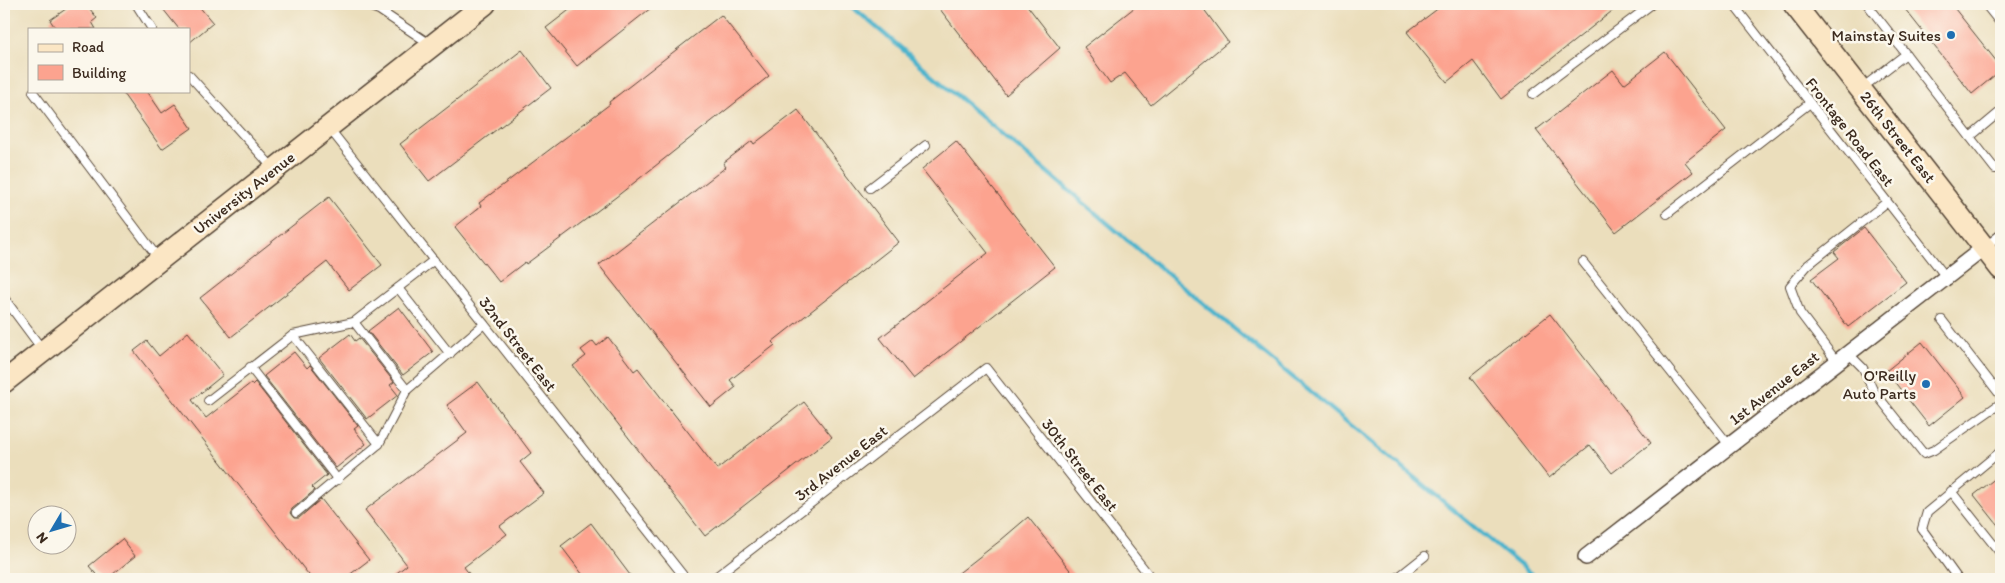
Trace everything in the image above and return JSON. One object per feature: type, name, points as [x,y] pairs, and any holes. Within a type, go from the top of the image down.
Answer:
[{"type":"street","name":"University Avenue","points":[[4,382],[484,4]]},
{"type":"street","name":"26th Street East","points":[[1794,4],[2001,270]]},
{"type":"street","name":"1st Avenue East","points":[[1586,557],[1984,248]]},
{"type":"lane","points":[[136,4],[151,28]]},
{"type":"lane","points":[[363,4],[379,10],[432,45]]},
{"type":"lane","points":[[1533,94],[1652,4]]},
{"type":"lane","name":"Frontage Road East","points":[[1733,4],[1946,277]]},
{"type":"lane","points":[[1867,4],[1995,169],[2001,168]]},
{"type":"lane","points":[[1985,4],[2001,24]]},
{"type":"lane","points":[[1861,89],[1906,54]]},
{"type":"lane","points":[[190,76],[274,169]]},
{"type":"lane","points":[[33,92],[159,260]]},
{"type":"lane","points":[[1667,214],[1810,102]]},
{"type":"lane","points":[[1970,137],[2001,111]]},
{"type":"lane","name":"32nd Street East","points":[[328,127],[686,579]]},
{"type":"lane","points":[[870,188],[926,145]]},
{"type":"lane","points":[[1886,202],[1808,265],[1790,286],[1800,313],[1843,358],[1864,368],[1874,390],[1924,454],[1934,450],[2001,403]]},
{"type":"lane","points":[[1984,248],[2001,234]]},
{"type":"lane","points":[[208,401],[292,335],[354,322],[434,260]]},
{"type":"lane","points":[[1583,262],[1729,445]]},
{"type":"lane","points":[[398,288],[450,354]]},
{"type":"lane","points":[[4,298],[43,351]]},
{"type":"lane","points":[[1942,320],[2001,396]]},
{"type":"lane","points":[[354,322],[407,390]]},
{"type":"lane","points":[[296,513],[379,444],[407,390],[484,324]]},
{"type":"lane","points":[[292,335],[379,444]]},
{"type":"lane","points":[[250,367],[338,480]]},
{"type":"lane","name":"3rd Avenue East","points":[[713,579],[986,368]]},
{"type":"lane","name":"30th Street East","points":[[986,368],[1152,579]]},
{"type":"lane","points":[[1958,579],[1922,529],[1927,512],[2001,451]]},
{"type":"lane","points":[[1952,491],[2001,554]]},
{"type":"lane","points":[[1396,579],[1425,556]]},
{"type":"building","points":[[73,4],[86,4],[97,18],[92,22],[95,28],[55,28],[50,20]]},
{"type":"building","points":[[159,4],[197,4],[213,23],[190,42],[190,28],[178,28]]},
{"type":"building","points":[[577,4],[656,4],[577,66],[546,28]]},
{"type":"building","points":[[936,4],[1026,4],[1060,48],[1006,95]]},
{"type":"building","points":[[1139,4],[1200,4],[1228,42],[1151,105],[1125,73],[1110,83],[1084,47]]},
{"type":"building","points":[[1444,4],[1621,4],[1501,99],[1473,61],[1447,82],[1407,32]]},
{"type":"building","name":"Mainstay Suites","points":[[1901,4],[1951,4],[2001,67],[2001,70],[1972,94]]},
{"type":"building","points":[[721,15],[769,76],[616,197],[499,282],[455,227],[481,206],[479,203],[610,104],[609,102]]},
{"type":"building","points":[[522,50],[551,88],[429,181],[400,144]]},
{"type":"building","points":[[1665,52],[1726,130],[1685,162],[1693,172],[1616,232],[1536,130],[1613,70],[1624,84]]},
{"type":"building","points":[[122,92],[148,92],[162,113],[175,104],[192,128],[162,149]]},
{"type":"building","points":[[798,110],[899,242],[772,342],[775,345],[730,380],[736,387],[711,407],[599,265],[726,167],[723,163],[752,141],[754,144]]},
{"type":"building","points":[[956,141],[1055,267],[913,379],[880,338],[988,253],[922,169]]},
{"type":"building","points":[[329,197],[382,265],[349,290],[327,262],[231,337],[200,298]]},
{"type":"building","points":[[1864,228],[1906,282],[1848,327],[1811,279],[1839,258],[1834,252]]},
{"type":"building","points":[[399,307],[433,352],[403,375],[368,331]]},
{"type":"building","points":[[1550,314],[1651,443],[1612,473],[1590,445],[1549,478],[1470,377]]},
{"type":"building","points":[[188,332],[223,375],[192,400],[206,418],[251,383],[252,385],[255,382],[327,475],[312,487],[315,490],[292,509],[290,513],[294,518],[299,518],[321,499],[369,560],[344,579],[312,579],[134,351],[147,341],[159,356]]},
{"type":"building","points":[[350,334],[355,341],[359,338],[394,382],[390,385],[398,395],[367,419],[319,358]]},
{"type":"building","points":[[608,337],[634,371],[638,368],[717,469],[804,402],[832,437],[705,536],[573,366],[586,356],[581,350],[593,341],[597,346]]},
{"type":"building","name":"O'Reilly Auto Parts","points":[[1922,342],[1965,397],[1929,426],[1886,371]]},
{"type":"building","points":[[294,352],[307,368],[310,365],[358,426],[354,429],[366,444],[336,468],[264,376]]},
{"type":"building","points":[[478,382],[531,453],[520,462],[544,493],[500,526],[507,534],[464,567],[473,579],[389,579],[407,565],[365,510],[467,433],[447,405]]},
{"type":"building","points":[[2001,474],[2001,529],[1974,495]]},
{"type":"building","points":[[1028,517],[1077,579],[951,579],[1001,540]]},
{"type":"building","points":[[591,523],[633,579],[586,579],[561,546]]},
{"type":"building","points":[[122,539],[135,556],[107,579],[100,579],[89,566]]},
{"type":"waterway","points":[[849,4],[1152,261],[1537,579]]},
{"type":"place","name":"Mainstay Suites","points":[[1951,35]]},
{"type":"place","name":"O'Reilly Auto Parts","points":[[1926,384]]}]
